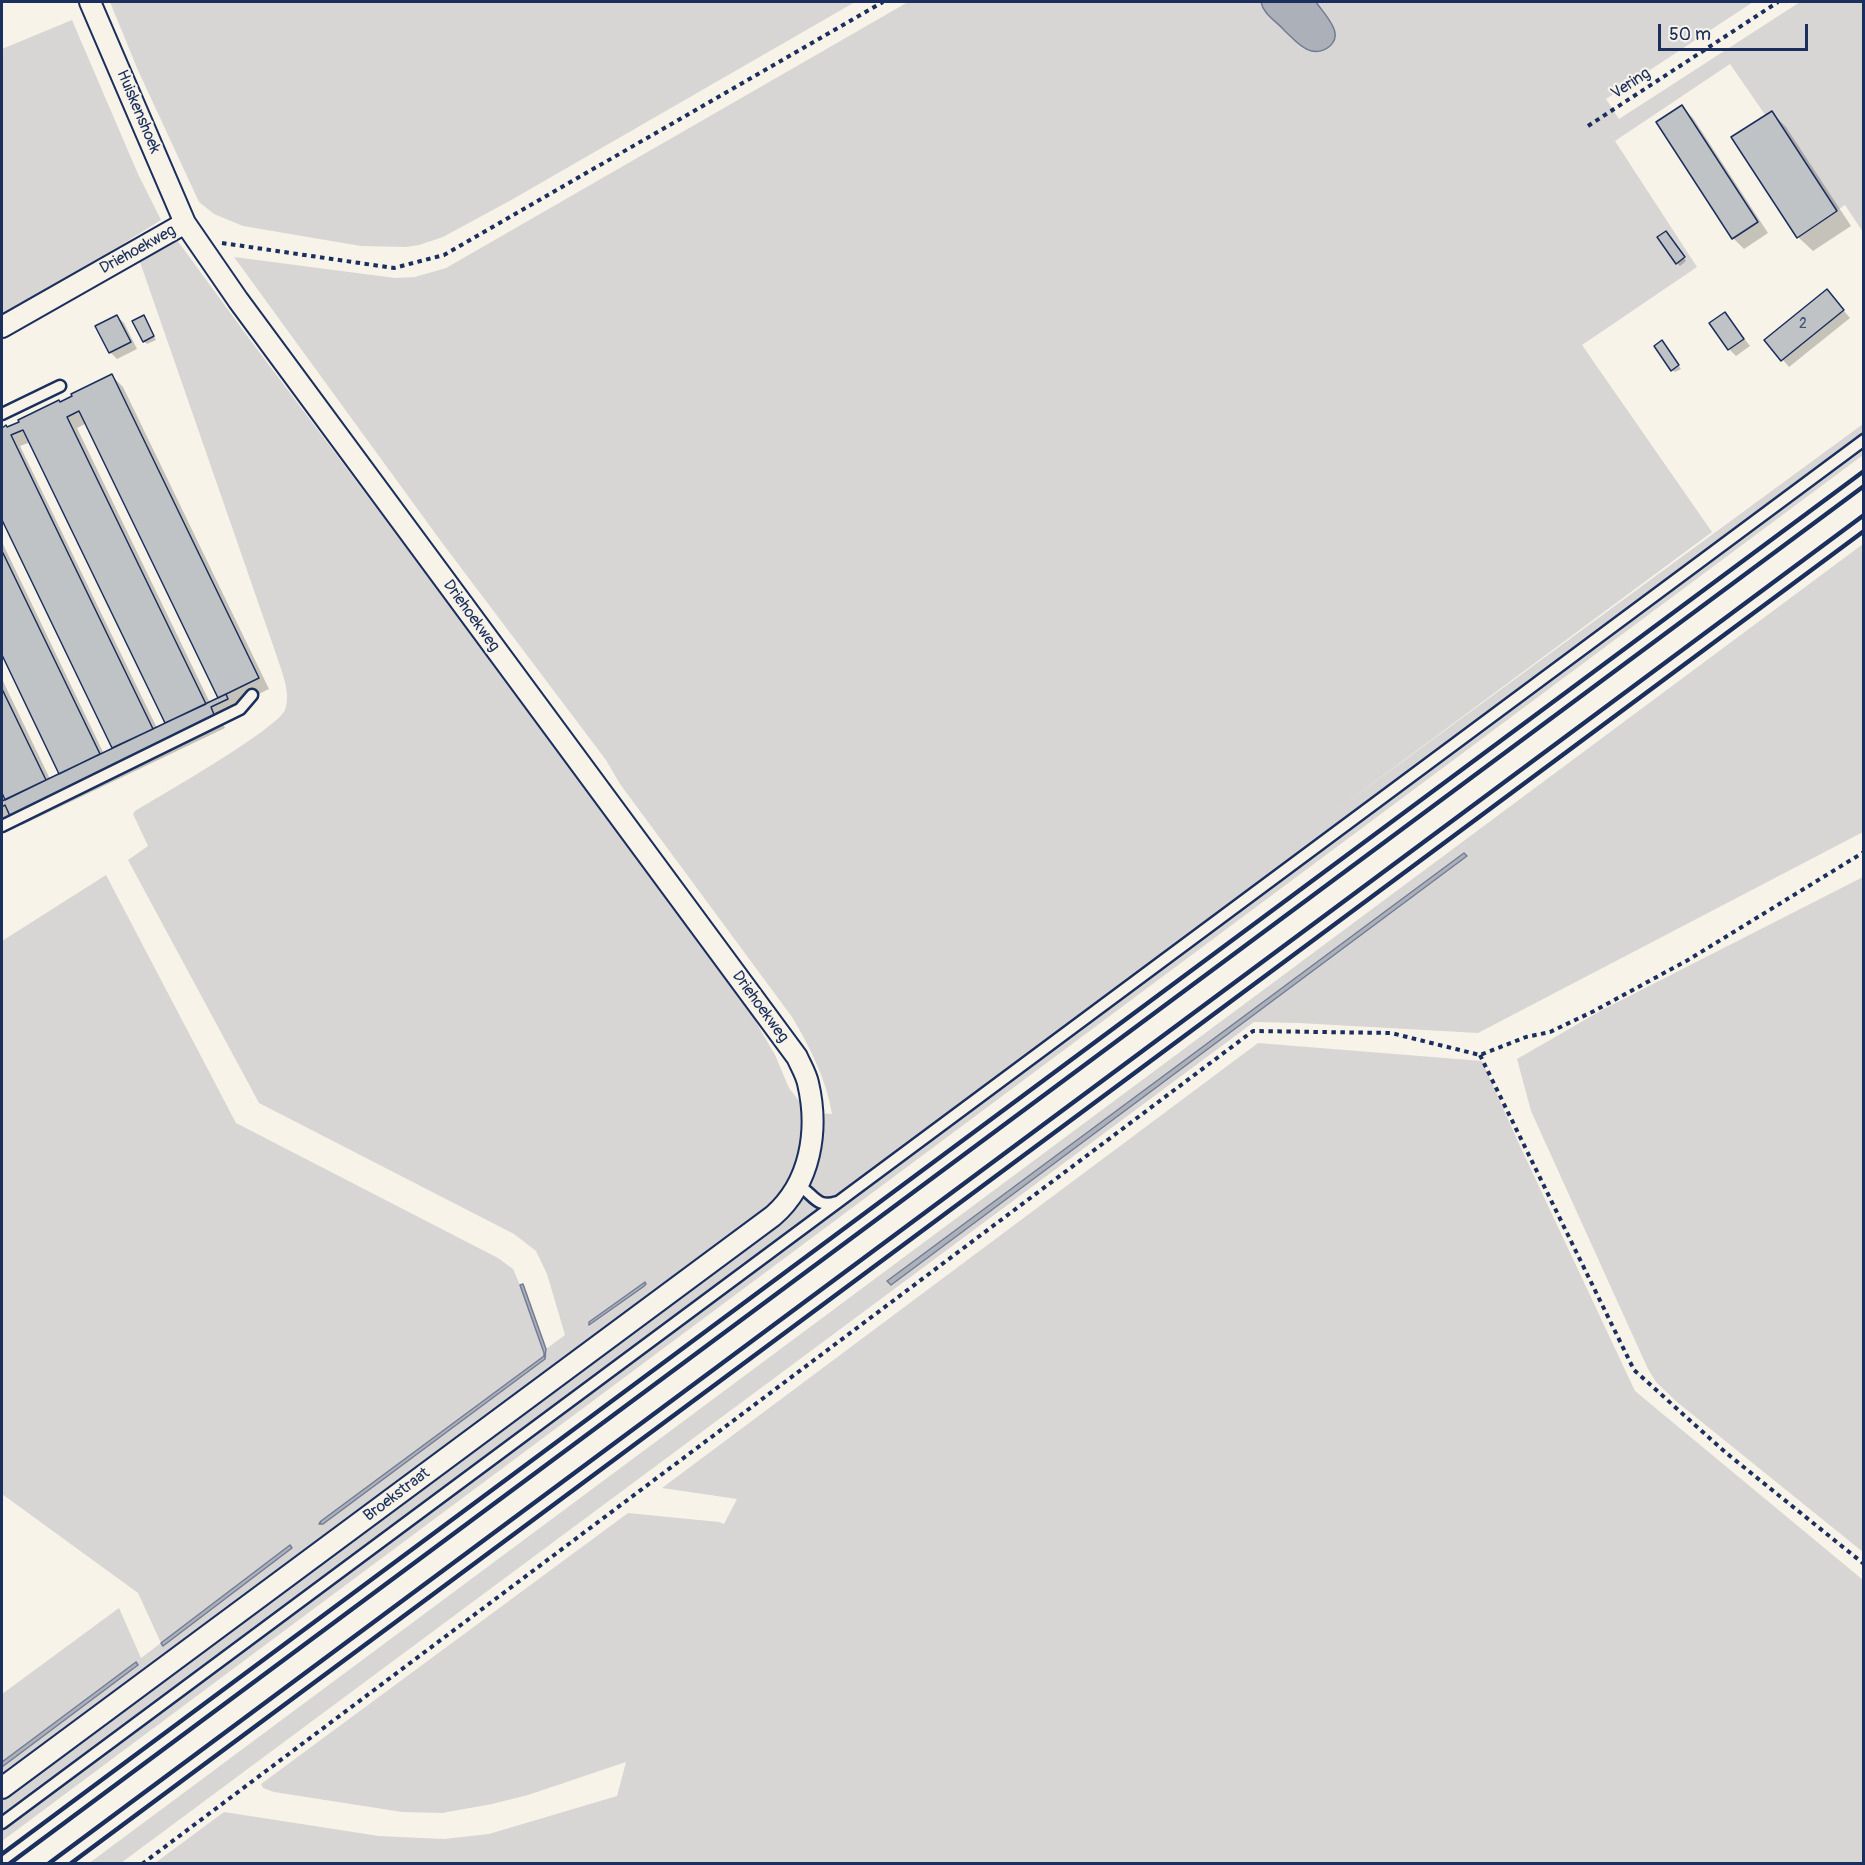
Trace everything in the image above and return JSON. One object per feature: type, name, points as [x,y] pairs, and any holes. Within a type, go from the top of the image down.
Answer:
[{"type":"street","name":"Huiskenshoek","points":[[90,2],[185,224]]},
{"type":"street","name":"Driehoekweg","points":[[2,327],[185,224],[238,300],[797,1057],[808,1081],[813,1113],[810,1151],[794,1192]]},
{"type":"street","name":"Broekstraat","points":[[2,1788],[764,1223],[784,1207],[794,1192]]},
{"type":"lane","points":[[2,414],[60,386]]},
{"type":"lane","points":[[2,1823],[1863,440]]},
{"type":"lane","points":[[2,826],[240,710],[252,695]]},
{"type":"lane","points":[[794,1192],[809,1192],[820,1203],[835,1203],[845,1198]]},
{"type":"path","points":[[215,242],[394,268],[444,255],[883,2]]},
{"type":"path","name":"Vering","points":[[1588,126],[1778,2]]},
{"type":"path","points":[[142,1863],[1253,1031],[1391,1033],[1480,1055],[1526,1037],[1550,1032],[1594,1011],[1688,960],[1863,852]]},
{"type":"path","points":[[1480,1055],[1634,1370],[1725,1452],[1863,1564]]},
{"type":"shaded area","points":[[110,2],[855,2],[513,199],[443,237],[406,247],[361,246],[243,226],[214,214],[199,202],[137,68]]},
{"type":"shaded area","points":[[908,2],[1261,2],[1292,39],[1306,49],[1336,34],[1316,2],[1753,2],[1606,99],[1619,119],[1800,2],[1863,2],[1863,232],[1845,205],[1833,213],[1730,64],[1615,141],[1697,267],[1582,345],[1712,532],[1331,814],[1863,424],[1863,455],[2,1841],[2,1793],[776,1219],[818,1113],[832,1114],[826,1088],[792,1017],[620,784],[606,760],[443,544],[234,257],[395,278],[415,277],[446,268]]},
{"type":"shaded area","points":[[1261,2],[1316,2],[1334,29],[1334,41],[1330,46],[1317,52],[1305,48],[1267,14]]},
{"type":"shaded area","points":[[72,20],[138,174],[161,220],[2,319],[2,49]]},
{"type":"shaded area","points":[[177,240],[718,963],[742,998],[775,1055],[789,1088],[808,1113],[808,1124],[786,1195],[2,1783],[2,1767],[138,1664],[136,1662],[2,1762],[2,1694],[119,1608],[141,1658],[161,1643],[138,1593],[2,1494],[2,941],[106,875],[236,1123],[498,1258],[513,1269],[544,1356],[320,1523],[323,1524],[543,1361],[547,1353],[546,1349],[565,1335],[547,1274],[536,1251],[514,1234],[259,1103],[128,860],[148,846],[133,814],[135,811],[262,732],[285,710],[287,703],[284,680],[275,651],[140,262]],"holes":[[[290,1545],[292,1548],[162,1646],[161,1643]]]},
{"type":"shaded area","points":[[1863,544],[1863,832],[1478,1033],[1254,1022],[121,1863],[88,1864]]},
{"type":"shaded area","points":[[1464,853],[1467,856],[891,1285],[887,1281]]},
{"type":"shaded area","points":[[1863,877],[1863,1552],[1677,1402],[1656,1382],[1648,1369],[1531,1111],[1517,1059],[1602,1010]]},
{"type":"shaded area","points":[[1258,1043],[1482,1061],[1635,1391],[1863,1580],[1863,1863],[155,1863],[224,1812],[379,1836],[444,1839],[489,1834],[617,1796],[626,1762],[528,1795],[442,1813],[402,1812],[274,1792],[263,1788],[261,1784],[628,1513],[724,1524],[737,1499],[662,1488]]},
{"type":"shaded area","points":[[645,1282],[643,1287],[589,1325],[589,1322]]},
{"type":"shaded area","points":[[523,1284],[546,1349],[545,1359],[323,1524],[319,1524],[544,1356],[520,1285]]},
{"type":"shaded area","points":[[290,1545],[292,1548],[163,1646],[161,1643]]},
{"type":"shaded area","points":[[136,1662],[138,1665],[2,1767],[2,1762]]},
{"type":"building","points":[[1682,105],[1758,222],[1732,239],[1656,122]]},
{"type":"building","points":[[1772,111],[1837,211],[1797,238],[1731,137]]},
{"type":"building","points":[[1666,231],[1685,257],[1676,264],[1657,237]]},
{"type":"building","points":[[1827,289],[1844,310],[1781,361],[1764,340]]},
{"type":"building","points":[[1725,312],[1744,339],[1728,350],[1709,323]]},
{"type":"building","points":[[117,315],[131,342],[109,353],[95,326]]},
{"type":"building","points":[[144,315],[154,336],[143,342],[132,321]]},
{"type":"building","points":[[1662,340],[1679,365],[1671,371],[1654,346]]},
{"type":"building","points":[[112,374],[259,678],[218,698],[79,411],[67,417],[206,704],[165,723],[23,430],[11,435],[153,729],[112,748],[2,520],[2,428],[19,422],[18,420],[59,400],[60,402],[72,396],[71,394]]},
{"type":"building","points":[[2,551],[100,754],[59,774],[2,655]]},
{"type":"building","points":[[2,689],[46,780],[5,800],[2,793]]},
{"type":"building","points":[[226,694],[228,699],[211,707],[215,717],[10,816],[5,805],[2,807],[2,801]]},
{"type":"railway","points":[[2,1854],[1864,471]]},
{"type":"railway","points":[[9,1864],[1864,486]]},
{"type":"railway","points":[[48,1864],[1864,515]]},
{"type":"railway","points":[[70,1864],[1864,531]]}]
